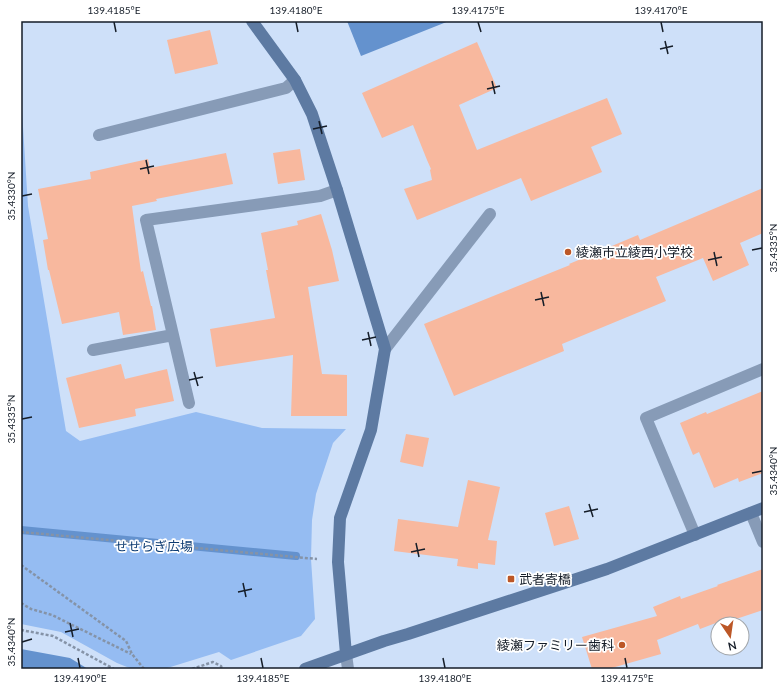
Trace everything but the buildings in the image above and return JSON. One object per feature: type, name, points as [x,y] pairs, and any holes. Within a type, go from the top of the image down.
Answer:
[{"type":"street","points":[[252,21],[295,80],[312,114],[337,190],[385,349],[370,430],[340,518],[338,562],[348,669]]},
{"type":"street","points":[[99,135],[286,88],[295,80]]},
{"type":"street","points":[[189,404],[146,220],[320,196],[337,190]]},
{"type":"street","points":[[385,349],[490,214]]},
{"type":"street","points":[[93,350],[173,336]]},
{"type":"street","points":[[695,534],[646,418],[763,369]]},
{"type":"street","points":[[306,669],[384,640],[607,569],[763,508]]},
{"type":"street","points":[[751,513],[763,542]]},
{"type":"path","points":[[21,532],[317,559]]},
{"type":"path","points":[[21,565],[126,641],[132,654],[144,669]]},
{"type":"path","points":[[21,603],[31,609],[52,615],[132,654]]},
{"type":"path","points":[[21,630],[54,636],[114,669]]},
{"type":"path","points":[[192,669],[213,662],[221,666],[222,669]]},
{"type":"green space","name":"せせらぎ広場","points":[[21,95],[28,206],[66,431],[80,441],[196,412],[262,428],[346,429],[333,443],[316,494],[312,520],[311,559],[315,619],[301,636],[231,660],[219,652],[164,669],[132,669],[117,663],[61,632],[21,624]]},
{"type":"shaded area","points":[[347,21],[449,21],[361,56]]},
{"type":"shaded area","points":[[21,649],[70,658],[88,669],[21,669]]},
{"type":"waterway","points":[[21,530],[296,556]]},
{"type":"place","name":"綾瀬市立綾西小学校","points":[[568,252]]},
{"type":"place","name":"武者寄橋","points":[[511,579]]},
{"type":"place","name":"綾瀬ファミリー歯科","points":[[622,645]]}]
